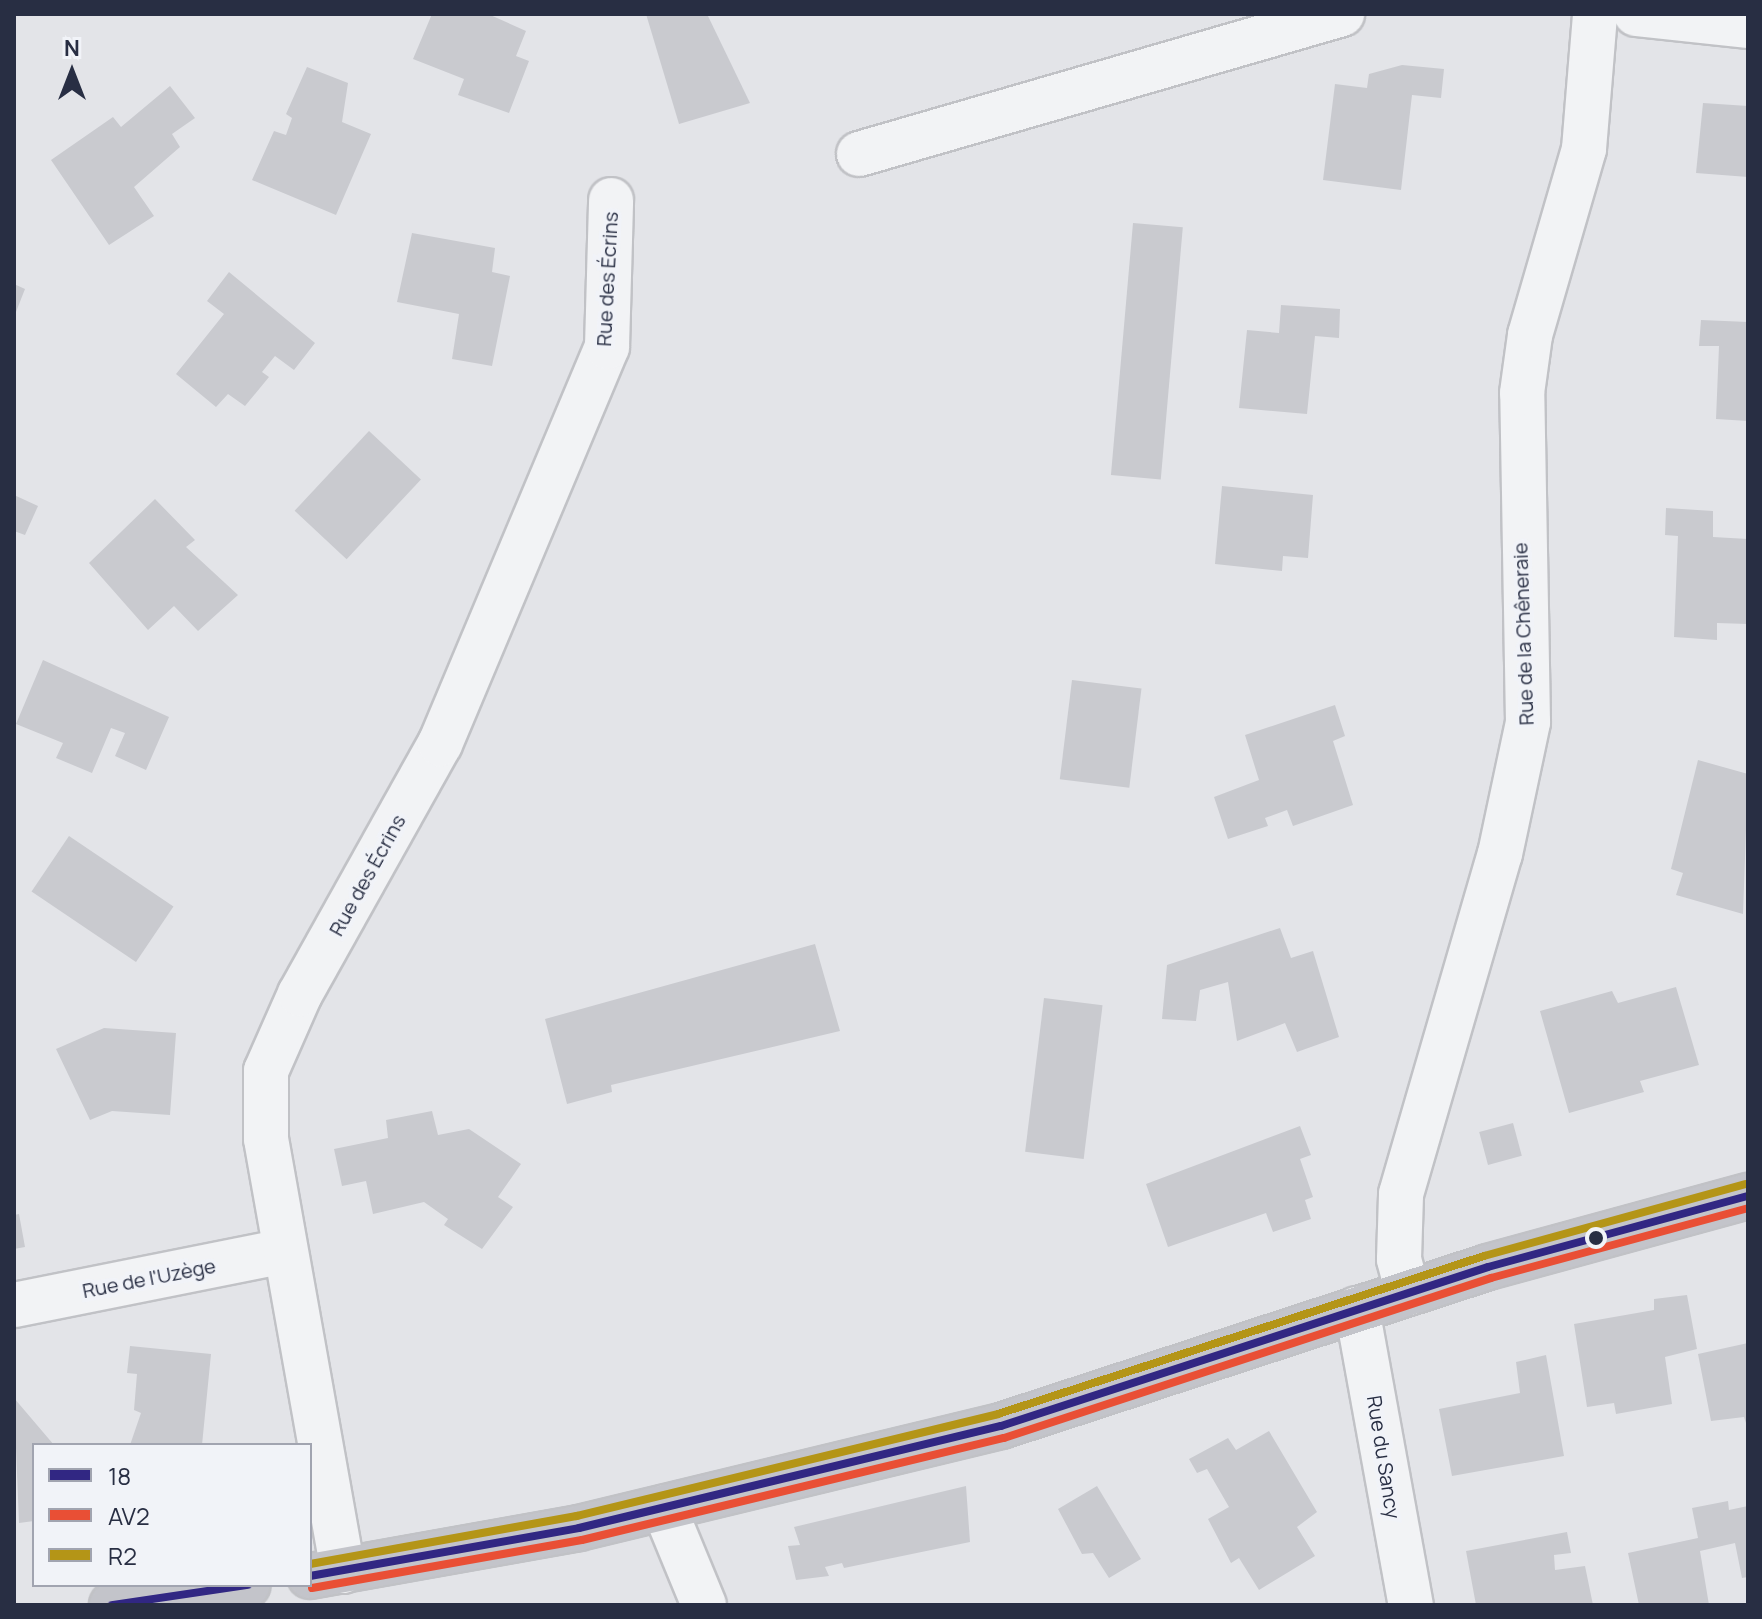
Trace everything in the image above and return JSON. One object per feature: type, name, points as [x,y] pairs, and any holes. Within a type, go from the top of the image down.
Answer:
[{"type":"street","points":[[859,154],[1342,14]]},
{"type":"street","name":"Rue de la Chêneraie","points":[[1408,1293],[1399,1259],[1401,1194],[1500,854],[1528,722],[1522,393],[1530,335],[1584,149],[1595,14]]},
{"type":"street","points":[[1636,14],[1748,26]]},
{"type":"street","name":"Rue des Écrins","points":[[309,1443],[266,1139],[266,1071],[300,994],[440,744],[607,347],[611,200]]},
{"type":"street","points":[[326,1574],[664,1508],[1001,1426],[1408,1293],[1748,1196]]},
{"type":"street","name":"Rue de l'Uzège","points":[[14,1305],[284,1251]]},
{"type":"street","name":"Rue du Sancy","points":[[1357,1309],[1411,1605]]},
{"type":"street","name":"Rue des Écrins","points":[[312,1466],[326,1574]]},
{"type":"street","points":[[664,1508],[704,1605]]},
{"type":"street","points":[[112,1605],[234,1587]]},
{"type":"building","points":[[432,14],[488,14],[526,31],[516,56],[529,61],[509,113],[458,95],[464,79],[413,59]]},
{"type":"building","points":[[646,14],[707,14],[750,103],[679,124]]},
{"type":"building","points":[[1402,65],[1444,69],[1441,98],[1412,95],[1401,190],[1323,180],[1335,84],[1367,88],[1369,74]]},
{"type":"building","points":[[307,67],[348,83],[342,122],[371,134],[336,215],[252,180],[274,131],[286,135],[292,118],[286,114]]},
{"type":"building","points":[[170,86],[195,118],[172,134],[180,147],[134,187],[154,216],[109,245],[51,160],[113,117],[121,127]]},
{"type":"building","points":[[1703,103],[1748,106],[1748,177],[1696,173]]},
{"type":"building","points":[[1133,223],[1183,227],[1161,479],[1111,475]]},
{"type":"building","points":[[412,233],[495,248],[492,272],[510,276],[492,366],[452,359],[459,314],[397,302]]},
{"type":"building","points":[[229,272],[315,343],[294,370],[275,356],[262,372],[269,377],[245,406],[228,394],[216,407],[176,374],[224,314],[207,301]]},
{"type":"building","points":[[14,284],[25,289],[14,317]]},
{"type":"building","points":[[1281,305],[1340,309],[1339,338],[1315,336],[1307,414],[1239,408],[1247,330],[1279,333]]},
{"type":"building","points":[[1701,320],[1748,322],[1748,421],[1716,419],[1719,346],[1699,346]]},
{"type":"building","points":[[369,431],[421,479],[347,559],[295,511]]},
{"type":"building","points":[[1222,486],[1313,495],[1308,558],[1283,556],[1282,571],[1215,564]]},
{"type":"building","points":[[14,495],[38,506],[25,535],[14,531]]},
{"type":"building","points":[[155,499],[195,540],[186,547],[238,595],[198,631],[174,606],[148,630],[89,563]]},
{"type":"building","points":[[1666,508],[1713,511],[1713,537],[1748,539],[1748,624],[1717,623],[1717,640],[1674,637],[1678,536],[1665,535]]},
{"type":"building","points":[[43,660],[169,717],[146,770],[115,756],[125,733],[111,728],[92,773],[56,758],[63,743],[16,724]]},
{"type":"building","points":[[1072,680],[1141,689],[1129,788],[1060,779]]},
{"type":"building","points":[[1335,705],[1345,736],[1333,741],[1353,805],[1293,826],[1287,810],[1265,818],[1268,826],[1228,839],[1214,797],[1259,780],[1245,735]]},
{"type":"building","points":[[1698,760],[1748,774],[1743,914],[1676,895],[1683,873],[1671,869]]},
{"type":"building","points":[[69,836],[173,906],[136,962],[32,892]]},
{"type":"building","points":[[1280,928],[1291,958],[1313,951],[1339,1037],[1297,1052],[1285,1023],[1237,1041],[1228,982],[1200,990],[1196,1021],[1162,1019],[1167,965]]},
{"type":"building","points":[[815,944],[840,1031],[611,1085],[612,1092],[567,1104],[545,1019]]},
{"type":"building","points":[[1676,987],[1699,1065],[1640,1081],[1644,1092],[1569,1113],[1540,1011],[1612,991],[1618,1003]]},
{"type":"building","points":[[1044,998],[1103,1005],[1084,1159],[1025,1152]]},
{"type":"building","points":[[104,1028],[176,1033],[170,1115],[112,1111],[90,1120],[56,1049]]},
{"type":"building","points":[[432,1111],[438,1135],[469,1129],[521,1164],[498,1197],[513,1207],[482,1249],[444,1225],[448,1219],[424,1202],[373,1214],[366,1181],[342,1186],[334,1149],[388,1138],[386,1120]]},
{"type":"building","points":[[1513,1123],[1522,1156],[1488,1165],[1479,1132]]},
{"type":"building","points":[[1300,1126],[1311,1155],[1300,1159],[1313,1197],[1305,1200],[1311,1219],[1273,1232],[1266,1213],[1168,1247],[1146,1184]]},
{"type":"building","points":[[19,1214],[25,1247],[14,1249],[14,1215]]},
{"type":"building","points":[[1687,1295],[1697,1349],[1665,1357],[1672,1404],[1616,1414],[1614,1403],[1587,1407],[1574,1324],[1654,1310],[1654,1299]]},
{"type":"building","points":[[1748,1343],[1748,1429],[1744,1417],[1711,1421],[1698,1354]]},
{"type":"building","points":[[130,1346],[211,1354],[202,1443],[131,1443],[141,1413],[134,1410],[137,1374],[127,1373]]},
{"type":"building","points":[[1546,1355],[1564,1456],[1452,1476],[1439,1409],[1520,1393],[1516,1362]]},
{"type":"building","points":[[14,1398],[52,1443],[32,1443],[32,1521],[19,1523]]},
{"type":"building","points":[[1269,1431],[1317,1512],[1297,1527],[1315,1556],[1259,1590],[1239,1558],[1231,1563],[1208,1519],[1229,1507],[1207,1469],[1197,1473],[1189,1459],[1228,1438],[1236,1450]]},
{"type":"building","points":[[966,1486],[970,1542],[844,1568],[842,1563],[825,1567],[829,1576],[796,1580],[788,1546],[800,1545],[794,1527]]},
{"type":"building","points":[[1097,1486],[1141,1559],[1109,1578],[1093,1553],[1082,1554],[1058,1509]]},
{"type":"building","points":[[1728,1501],[1729,1510],[1748,1506],[1748,1577],[1742,1578],[1735,1543],[1700,1551],[1709,1605],[1639,1605],[1628,1553],[1698,1538],[1692,1508]]},
{"type":"building","points":[[1567,1532],[1571,1553],[1554,1555],[1555,1570],[1585,1566],[1593,1605],[1476,1605],[1466,1551]]},
{"type":"transit line","name":"R2","points":[[312,1564],[577,1516],[998,1414],[1484,1256],[1745,1184]]},
{"type":"transit line","name":"18","points":[[312,1576],[579,1528],[1001,1426],[1488,1267],[1748,1196]]},
{"type":"transit line","name":"AV2","points":[[312,1588],[582,1540],[1004,1438],[1491,1278],[1748,1208]]},
{"type":"transit line","name":"18","points":[[112,1605],[234,1587]]}]
